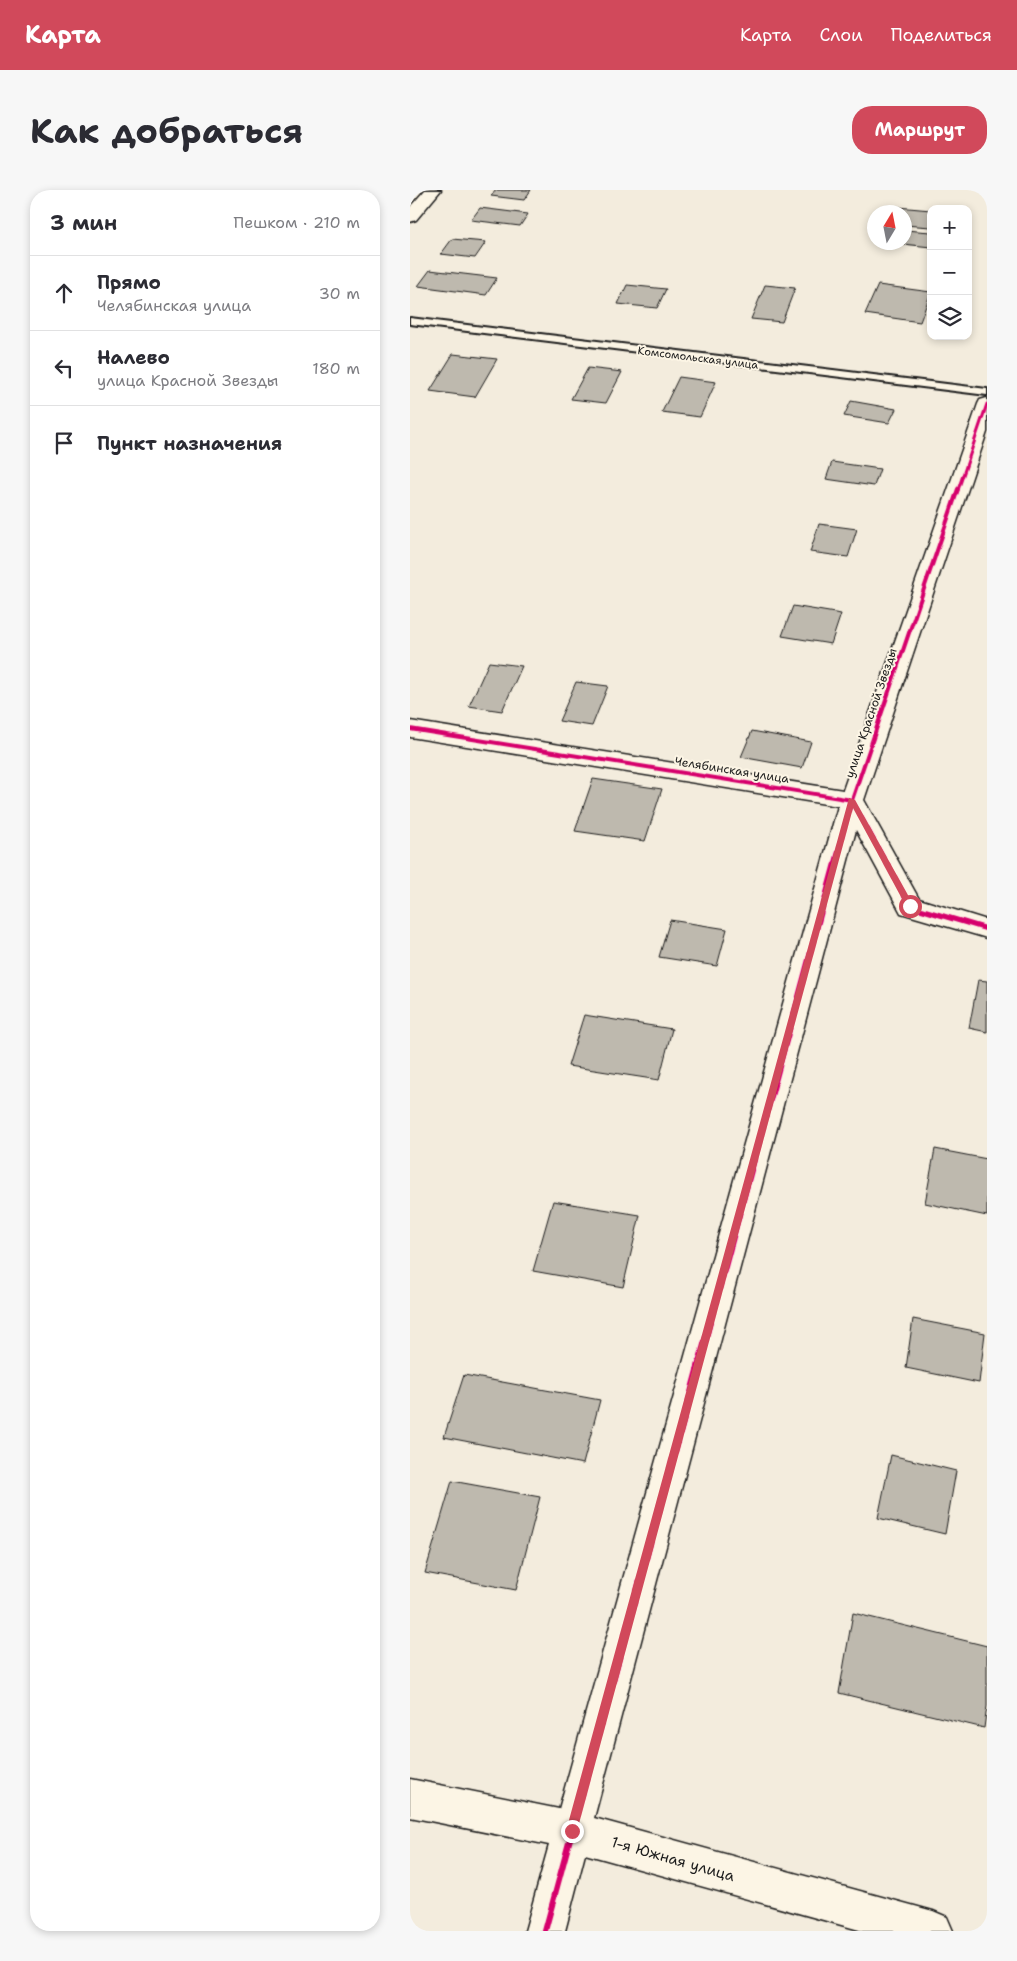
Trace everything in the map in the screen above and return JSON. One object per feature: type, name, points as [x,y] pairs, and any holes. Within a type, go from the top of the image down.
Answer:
[{"type":"street","points":[[410,217],[434,190]]},
{"type":"street","name":"улица Красной Звезды","points":[[545,1931],[852,800],[987,404]]},
{"type":"street","name":"Челябинская улица","points":[[410,729],[852,800]]},
{"type":"street","points":[[852,800],[910,906],[987,929]]},
{"type":"street","name":"1-я Южная улица","points":[[410,1798],[572,1831],[933,1931]]},
{"type":"lane","name":"Комсомольская улица","points":[[410,321],[987,392]]},
{"type":"building","points":[[496,190],[531,190],[524,200],[491,196]]},
{"type":"building","points":[[480,208],[528,214],[520,226],[471,220]]},
{"type":"building","points":[[912,208],[927,210],[927,227],[912,226]]},
{"type":"building","points":[[912,231],[927,232],[927,247],[912,245]]},
{"type":"building","points":[[452,239],[486,242],[475,258],[441,254]]},
{"type":"building","points":[[430,270],[497,278],[486,295],[418,286]]},
{"type":"building","points":[[627,285],[666,289],[657,308],[618,304]]},
{"type":"building","points":[[765,285],[795,288],[782,322],[751,319]]},
{"type":"building","points":[[878,285],[927,291],[927,303],[920,322],[865,314]]},
{"type":"building","points":[[453,354],[497,359],[475,397],[430,391]]},
{"type":"building","points":[[588,368],[622,372],[606,403],[571,399]]},
{"type":"building","points":[[679,377],[716,382],[700,417],[662,412]]},
{"type":"building","points":[[851,401],[896,409],[889,423],[844,416]]},
{"type":"building","points":[[832,462],[880,469],[874,486],[826,479]]},
{"type":"building","points":[[819,524],[857,529],[848,557],[810,552]]},
{"type":"building","points":[[793,606],[841,614],[831,644],[782,636]]},
{"type":"building","points":[[489,662],[522,666],[502,711],[469,706]]},
{"type":"building","points":[[576,682],[608,686],[592,726],[559,721]]},
{"type":"building","points":[[752,731],[811,742],[802,768],[741,757]]},
{"type":"building","points":[[593,779],[662,789],[645,841],[575,831]]},
{"type":"building","points":[[670,920],[727,929],[717,966],[659,957]]},
{"type":"building","points":[[978,980],[987,981],[987,1032],[969,1028]]},
{"type":"building","points":[[584,1015],[672,1029],[659,1080],[568,1066]]},
{"type":"building","points":[[935,1149],[987,1159],[987,1216],[925,1203]]},
{"type":"building","points":[[553,1201],[640,1215],[623,1287],[533,1271]]},
{"type":"building","points":[[913,1319],[985,1333],[979,1383],[906,1368]]},
{"type":"building","points":[[464,1375],[600,1400],[583,1464],[444,1437]]},
{"type":"building","points":[[891,1455],[956,1471],[945,1534],[878,1518]]},
{"type":"building","points":[[452,1481],[540,1497],[516,1590],[425,1573]]},
{"type":"building","points":[[853,1613],[987,1646],[987,1706],[984,1728],[839,1693]]},
{"type":"cycle path","points":[[545,1931],[852,800],[987,404]]},
{"type":"cycle path","points":[[410,729],[852,800],[910,906],[987,929]]},
{"type":"route","points":[[572,1831],[852,800],[910,906]]}]
